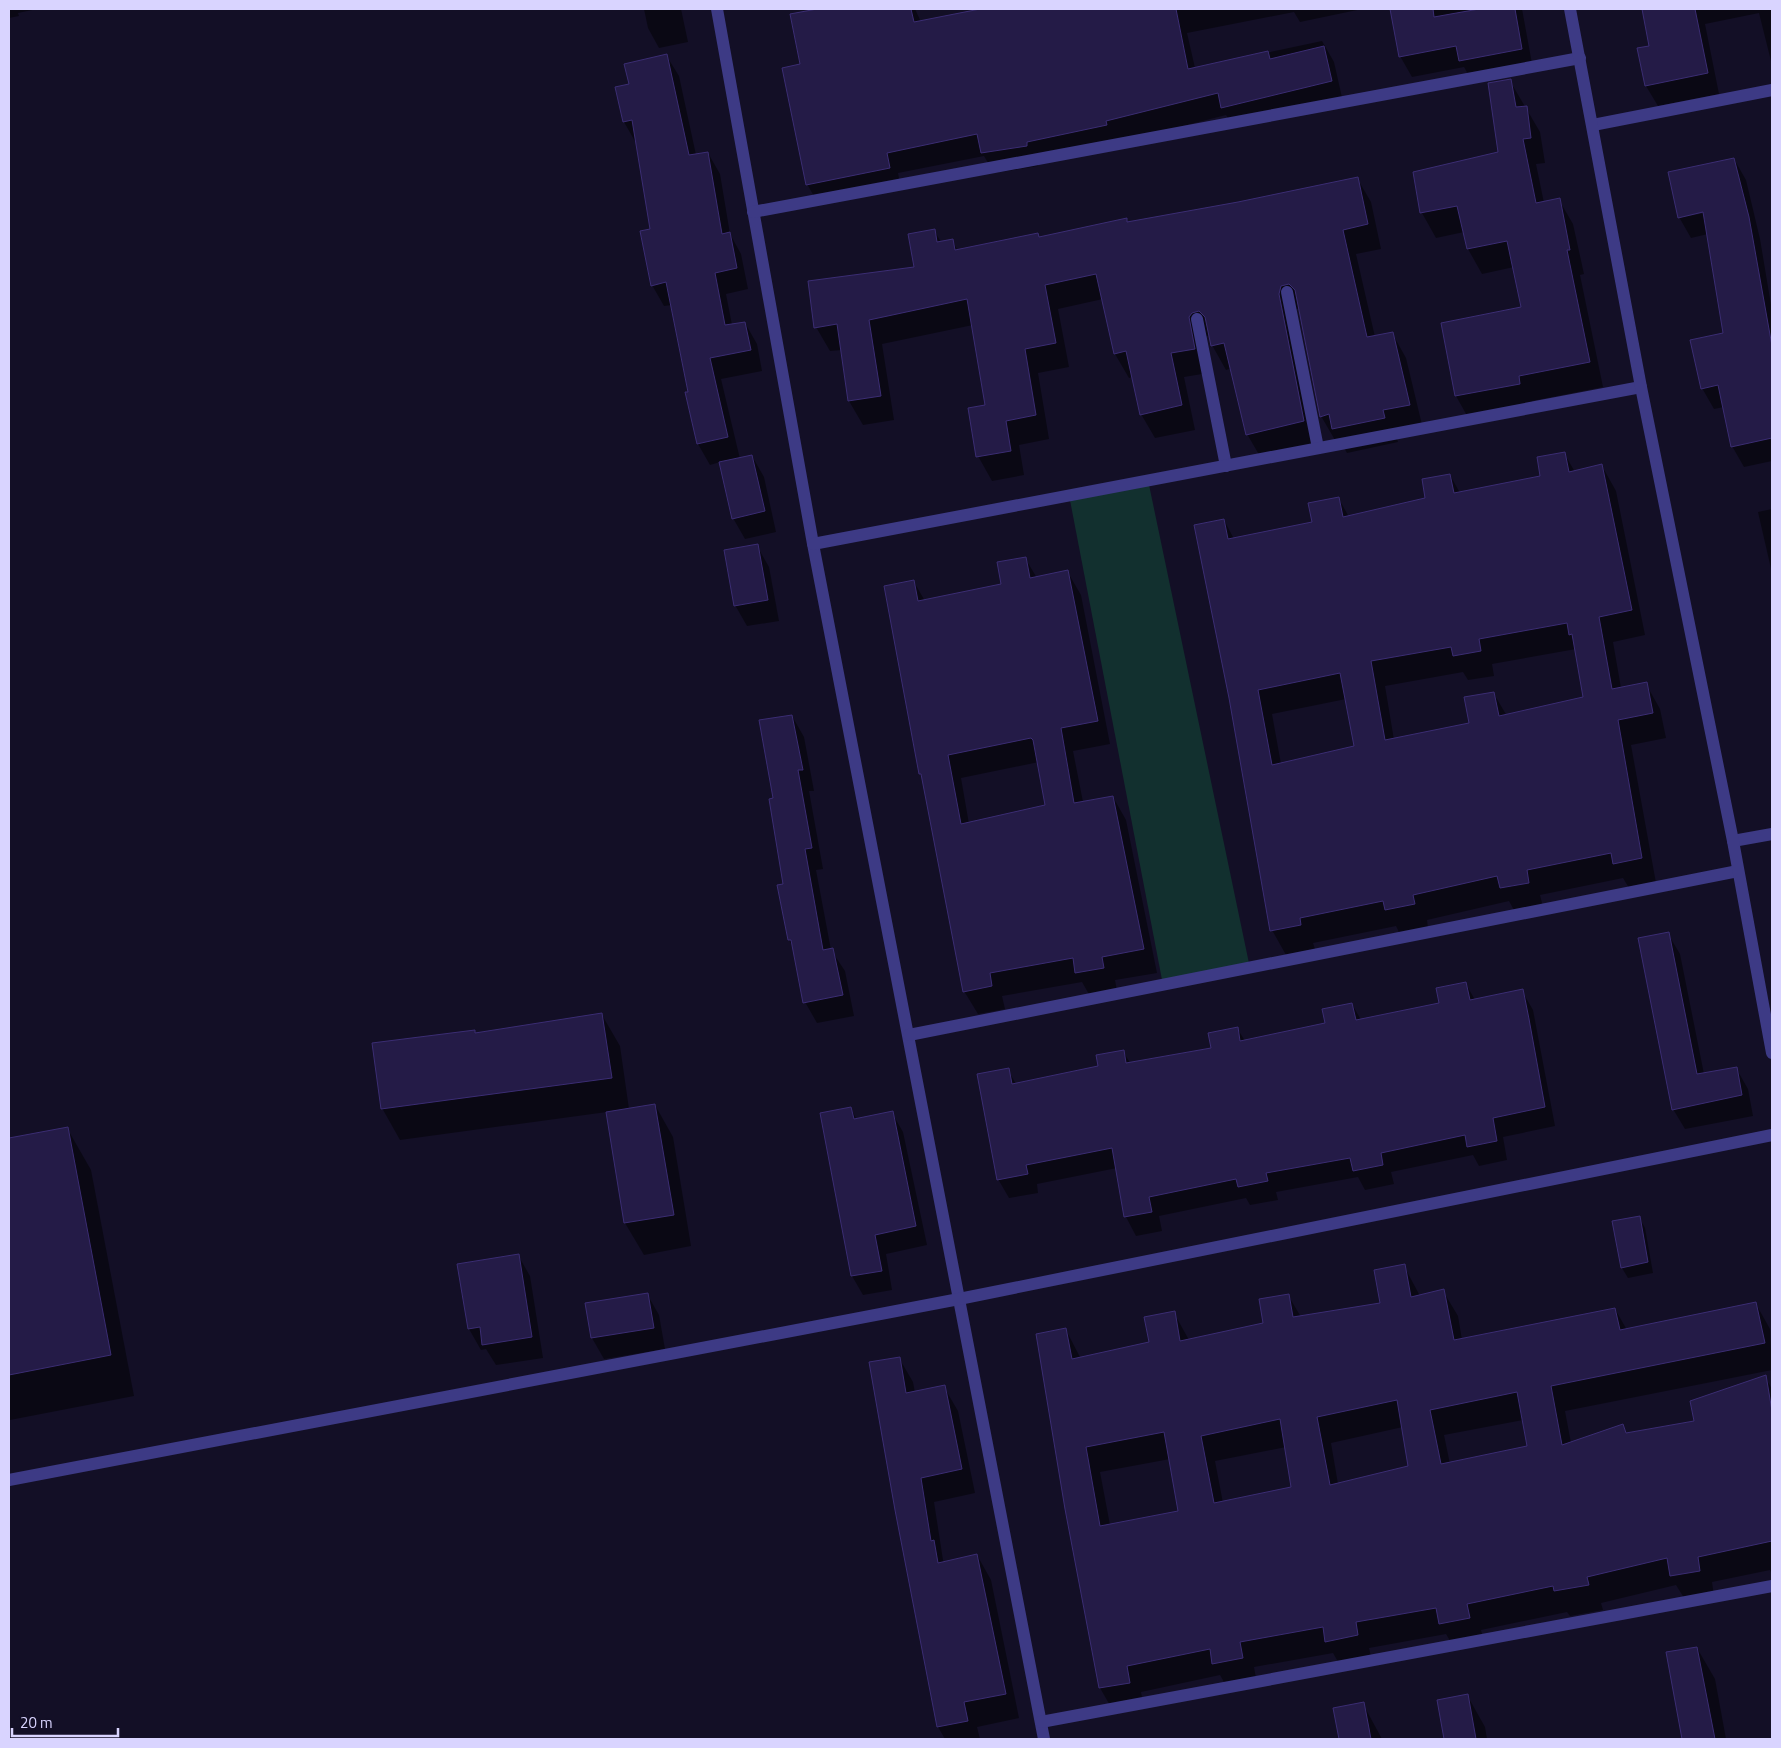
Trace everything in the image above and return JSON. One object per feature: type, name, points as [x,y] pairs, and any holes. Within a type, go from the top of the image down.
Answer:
[{"type":"street","points":[[718,9],[813,544],[1044,1739]]},
{"type":"street","points":[[1570,9],[1641,386],[1733,841],[1772,1053]]},
{"type":"street","points":[[753,212],[1580,58]]},
{"type":"street","points":[[1593,125],[1772,90]]},
{"type":"street","points":[[1287,292],[1318,448]]},
{"type":"street","points":[[1197,319],[1226,466]]},
{"type":"street","points":[[813,544],[1641,386]]},
{"type":"street","points":[[1733,841],[1772,834]]},
{"type":"street","points":[[909,1035],[1738,870]]},
{"type":"street","points":[[9,1480],[959,1299],[1772,1135]]},
{"type":"street","points":[[1041,1722],[1772,1586]]},
{"type":"green space","points":[[1148,480],[1250,968],[1163,985],[1069,495]]},
{"type":"building","points":[[817,9],[911,9],[914,22],[980,9],[1176,9],[1188,69],[1268,51],[1270,59],[1324,46],[1332,81],[1221,108],[1218,93],[1106,121],[1107,125],[1027,142],[1027,146],[981,153],[977,134],[887,153],[890,168],[806,185],[782,68],[800,64],[790,14]]},
{"type":"building","points":[[1390,9],[1433,9],[1434,17],[1479,9],[1515,9],[1522,49],[1459,61],[1456,46],[1399,57]]},
{"type":"building","points":[[1642,9],[1695,9],[1708,73],[1645,86],[1637,48],[1649,46]]},
{"type":"building","points":[[667,54],[689,155],[708,152],[722,234],[730,232],[737,268],[715,273],[725,325],[745,322],[751,350],[710,358],[728,437],[697,444],[685,392],[688,392],[666,282],[651,286],[640,231],[650,229],[632,120],[623,122],[615,87],[629,84],[624,64]]},
{"type":"building","points":[[1511,79],[1516,107],[1527,106],[1531,138],[1523,139],[1536,203],[1560,198],[1570,250],[1567,250],[1590,362],[1519,376],[1520,384],[1455,396],[1441,323],[1521,307],[1507,241],[1467,249],[1457,206],[1420,213],[1413,172],[1498,152],[1488,83]]},
{"type":"building","points":[[1734,158],[1749,217],[1772,346],[1772,438],[1731,447],[1718,385],[1701,389],[1690,340],[1723,333],[1703,212],[1678,218],[1668,172]]},
{"type":"building","points":[[1358,177],[1368,224],[1343,230],[1367,337],[1393,332],[1410,405],[1383,410],[1385,418],[1332,429],[1329,414],[1320,417],[1295,290],[1289,284],[1281,286],[1279,294],[1304,421],[1246,435],[1224,343],[1211,346],[1205,317],[1199,311],[1192,313],[1189,317],[1195,349],[1171,353],[1182,405],[1140,415],[1126,351],[1114,354],[1096,274],[1045,285],[1056,343],[1025,349],[1036,415],[1006,421],[1011,451],[976,457],[968,408],[985,405],[967,299],[869,320],[881,396],[848,401],[837,324],[814,328],[808,281],[914,267],[908,234],[935,229],[937,242],[953,239],[955,250],[1038,233],[1039,237],[1127,218],[1127,222],[1238,202]]},
{"type":"building","points":[[1565,452],[1569,472],[1602,464],[1632,610],[1599,617],[1612,689],[1647,682],[1653,713],[1618,720],[1642,858],[1613,864],[1611,853],[1527,870],[1529,883],[1500,888],[1497,876],[1413,895],[1415,904],[1385,910],[1383,901],[1300,918],[1301,925],[1270,931],[1229,698],[1194,525],[1224,519],[1228,539],[1312,522],[1308,503],[1339,497],[1343,517],[1425,498],[1422,479],[1450,474],[1454,493],[1540,476],[1537,457]],"holes":[[[1567,623],[1569,635],[1572,634],[1583,697],[1499,716],[1494,692],[1464,697],[1469,723],[1385,740],[1371,661],[1451,647],[1453,656],[1481,651],[1479,639]],[[1340,673],[1354,746],[1272,765],[1258,690]]]},
{"type":"building","points":[[752,455],[765,511],[732,519],[719,462]]},
{"type":"building","points":[[758,544],[768,600],[734,606],[724,550]]},
{"type":"building","points":[[1026,557],[1030,578],[1068,570],[1098,721],[1061,728],[1074,803],[1113,796],[1144,949],[1102,957],[1104,968],[1075,973],[1073,958],[990,973],[992,986],[963,992],[921,774],[919,774],[884,586],[914,580],[918,601],[1001,584],[997,562]],"holes":[[[1031,738],[1033,740],[1045,805],[961,824],[948,755]]]},
{"type":"building","points":[[792,715],[803,770],[798,770],[812,848],[805,849],[823,950],[833,948],[843,995],[803,1003],[791,940],[788,940],[777,885],[783,884],[769,799],[773,798],[759,720]]},
{"type":"building","points":[[1669,932],[1697,1074],[1737,1067],[1742,1095],[1672,1110],[1638,938]]},
{"type":"building","points":[[1466,982],[1470,1000],[1523,989],[1529,1019],[1545,1107],[1493,1118],[1497,1141],[1467,1147],[1465,1135],[1381,1153],[1383,1165],[1353,1171],[1350,1158],[1266,1173],[1268,1181],[1238,1187],[1236,1179],[1149,1197],[1152,1212],[1124,1217],[1112,1148],[1026,1165],[1028,1174],[997,1180],[977,1074],[1009,1068],[1012,1084],[1098,1066],[1096,1055],[1124,1050],[1126,1063],[1211,1048],[1208,1033],[1238,1027],[1240,1041],[1325,1023],[1322,1009],[1352,1003],[1356,1020],[1439,1003],[1436,988]]},
{"type":"building","points":[[602,1013],[612,1078],[381,1109],[372,1043],[475,1030],[475,1033]]},
{"type":"building","points":[[655,1104],[674,1215],[624,1223],[606,1112]]},
{"type":"building","points":[[851,1107],[854,1119],[893,1111],[916,1226],[875,1235],[882,1271],[851,1276],[820,1113]]},
{"type":"building","points":[[68,1127],[111,1355],[9,1375],[9,1138]]},
{"type":"building","points":[[1640,1216],[1648,1262],[1621,1268],[1612,1221]]},
{"type":"building","points":[[519,1254],[532,1337],[482,1345],[480,1327],[468,1329],[457,1264]]},
{"type":"building","points":[[1405,1264],[1411,1297],[1444,1289],[1454,1340],[1615,1308],[1620,1330],[1756,1302],[1765,1343],[1551,1386],[1562,1445],[1623,1424],[1626,1433],[1694,1421],[1690,1401],[1766,1375],[1772,1411],[1772,1541],[1698,1557],[1700,1571],[1670,1576],[1667,1558],[1587,1577],[1589,1585],[1554,1591],[1553,1586],[1467,1604],[1470,1618],[1439,1624],[1436,1608],[1356,1622],[1358,1635],[1325,1642],[1323,1627],[1240,1642],[1243,1658],[1212,1664],[1210,1649],[1127,1666],[1130,1683],[1099,1688],[1065,1509],[1036,1334],[1066,1328],[1072,1359],[1149,1342],[1144,1317],[1175,1311],[1180,1341],[1263,1323],[1259,1299],[1289,1294],[1293,1317],[1380,1303],[1374,1270]],"holes":[[[1517,1392],[1527,1446],[1441,1464],[1430,1410]],[[1397,1400],[1408,1466],[1330,1485],[1317,1417]],[[1280,1419],[1291,1487],[1214,1503],[1201,1436]],[[1164,1432],[1178,1511],[1100,1526],[1086,1447]]]},
{"type":"building","points":[[648,1293],[654,1328],[591,1338],[585,1303]]},
{"type":"building","points":[[900,1357],[906,1393],[945,1385],[962,1469],[921,1478],[931,1541],[934,1540],[938,1563],[977,1554],[1006,1694],[964,1702],[968,1721],[937,1727],[895,1510],[869,1362]]},
{"type":"building","points":[[1697,1647],[1715,1739],[1682,1739],[1666,1652]]},
{"type":"building","points":[[1468,1694],[1476,1739],[1444,1739],[1437,1700]]},
{"type":"building","points":[[1364,1702],[1371,1739],[1339,1739],[1333,1708]]}]
